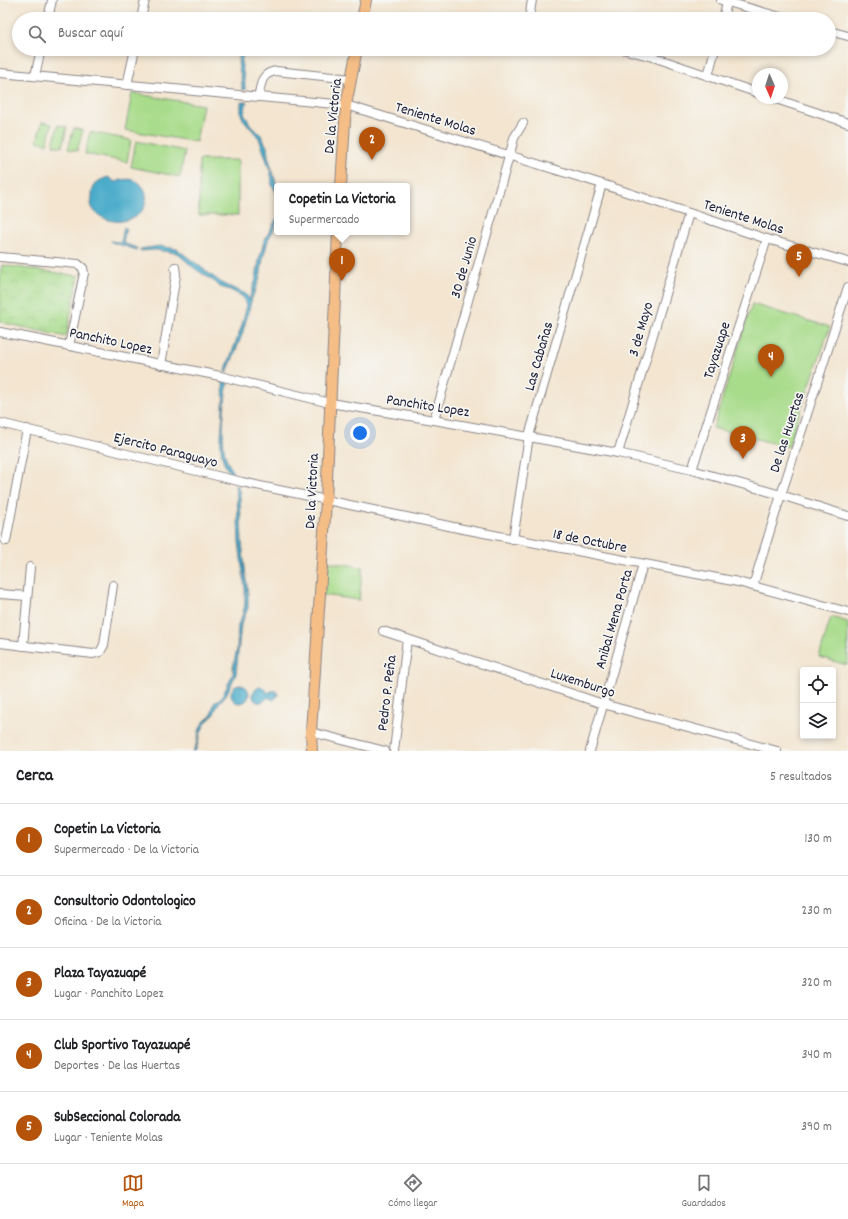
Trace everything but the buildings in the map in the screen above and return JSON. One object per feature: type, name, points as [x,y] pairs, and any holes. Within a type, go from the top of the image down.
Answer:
[{"type":"main road","points":[[363,12],[366,0]]},
{"type":"main road","name":"De la Victoria","points":[[341,183],[346,105],[356,56]]},
{"type":"main road","name":"De la Victoria","points":[[312,751],[311,732],[326,501],[338,235]]},
{"type":"street","points":[[49,12],[52,0]]},
{"type":"street","points":[[142,12],[145,0]]},
{"type":"street","points":[[530,12],[532,0]]},
{"type":"street","points":[[723,12],[724,1],[762,12]]},
{"type":"street","points":[[836,33],[848,36]]},
{"type":"street","points":[[35,76],[39,56]]},
{"type":"street","points":[[127,85],[133,56]]},
{"type":"street","points":[[648,56],[752,91]]},
{"type":"street","points":[[708,76],[713,56]]},
{"type":"street","points":[[258,97],[263,77],[268,72],[276,71],[351,79]]},
{"type":"street","name":"Teniente Molas","points":[[0,73],[346,105],[602,184],[767,239],[848,262]]},
{"type":"street","points":[[788,103],[848,124]]},
{"type":"street","name":"30 de Junio","points":[[434,420],[514,138],[523,123]]},
{"type":"street","name":"Las Cabañas","points":[[513,539],[529,436],[602,184]]},
{"type":"street","name":"3 de Mayo","points":[[618,453],[689,213]]},
{"type":"street","name":"Tayazuape","points":[[692,470],[767,239]]},
{"type":"street","points":[[0,257],[78,264],[82,268],[84,273],[69,346]]},
{"type":"street","points":[[161,365],[176,275],[175,267]]},
{"type":"street","name":"De las Huertas","points":[[753,586],[848,287]]},
{"type":"street","name":"Panchito Lopez","points":[[0,332],[220,376],[330,403],[529,436],[618,453],[692,470],[848,516]]},
{"type":"street","name":"Ejercito Paraguayo","points":[[0,423],[326,501]]},
{"type":"street","points":[[6,541],[27,429]]},
{"type":"street","name":"18 de Octubre","points":[[326,501],[753,586],[848,612]]},
{"type":"street","name":"Anibal Mena Porta","points":[[590,751],[643,564]]},
{"type":"street","points":[[23,646],[30,567]]},
{"type":"street","points":[[0,643],[93,654],[100,652],[104,645],[113,585]]},
{"type":"street","points":[[0,594],[27,596]]},
{"type":"street","name":"Luxemburgo","points":[[383,631],[603,704],[777,751]]},
{"type":"street","name":"Pedro P. Peña","points":[[394,751],[407,639]]},
{"type":"street","points":[[311,732],[385,751]]},
{"type":"green space","points":[[132,93],[203,105],[196,142],[125,130]]},
{"type":"green space","points":[[42,122],[52,124],[47,144],[37,141]]},
{"type":"green space","points":[[58,125],[67,127],[62,147],[53,145]]},
{"type":"green space","points":[[74,128],[83,131],[77,151],[68,149]]},
{"type":"green space","points":[[90,132],[131,140],[127,162],[85,154]]},
{"type":"green space","points":[[136,141],[185,151],[180,177],[131,167]]},
{"type":"green space","points":[[199,160],[238,160],[238,215],[199,215]]},
{"type":"green space","points":[[2,265],[79,276],[66,337],[0,322],[0,275]]},
{"type":"green space","points":[[752,304],[830,327],[788,447],[713,428]]},
{"type":"green space","points":[[328,562],[363,567],[359,600],[323,595]]},
{"type":"green space","points":[[831,617],[848,622],[847,665],[819,657]]},
{"type":"water","points":[[239,56],[243,56],[242,62],[245,90],[242,90],[242,80],[238,59]]},
{"type":"water","points":[[241,102],[247,102],[244,113],[250,124],[261,135],[267,147],[268,156],[276,183],[274,183],[274,189],[272,185],[271,173],[259,138],[243,119],[241,114]]},
{"type":"water","points":[[108,177],[115,182],[127,179],[136,181],[143,187],[146,194],[146,203],[142,211],[134,218],[122,221],[109,220],[100,216],[93,209],[91,204],[94,186],[101,180]]},
{"type":"water","points":[[274,223],[274,229],[268,240],[263,259],[260,278],[252,298],[242,335],[227,373],[225,372],[242,325],[247,305],[242,296],[220,287],[194,268],[177,253],[156,250],[140,251],[140,249],[160,246],[177,249],[223,284],[246,294],[249,300],[256,279],[264,241]]},
{"type":"water","points":[[124,227],[126,228],[123,243],[137,248],[137,250],[111,242],[121,242]]},
{"type":"water","points":[[223,382],[228,383],[224,409],[223,439],[225,455],[233,472],[230,473],[225,466],[221,450]]},
{"type":"water","points":[[235,485],[238,486],[240,497],[242,542],[248,594],[248,608],[241,624],[236,674],[226,695],[218,704],[213,716],[206,722],[201,732],[196,750],[193,751],[196,746],[202,724],[211,716],[214,703],[222,697],[233,674],[237,649],[238,625],[243,614],[245,604],[245,589],[239,542],[237,496]]},
{"type":"water","points":[[236,685],[244,685],[249,690],[247,701],[244,703],[236,703],[231,698],[231,690]]},
{"type":"water","points":[[259,687],[264,688],[268,693],[271,691],[276,691],[278,694],[277,697],[273,700],[268,697],[263,702],[255,701],[253,692]]},
{"type":"place","name":"Consultorio Odontologico","points":[[372,160]]},
{"type":"place","name":"SubSeccional Colorada","points":[[799,277]]},
{"type":"place","name":"Copetin La Victoria","points":[[342,281]]},
{"type":"place","name":"Club Sportivo Tayazuapé","points":[[771,377]]},
{"type":"place","name":"Plaza Tayazuapé","points":[[743,459]]}]
